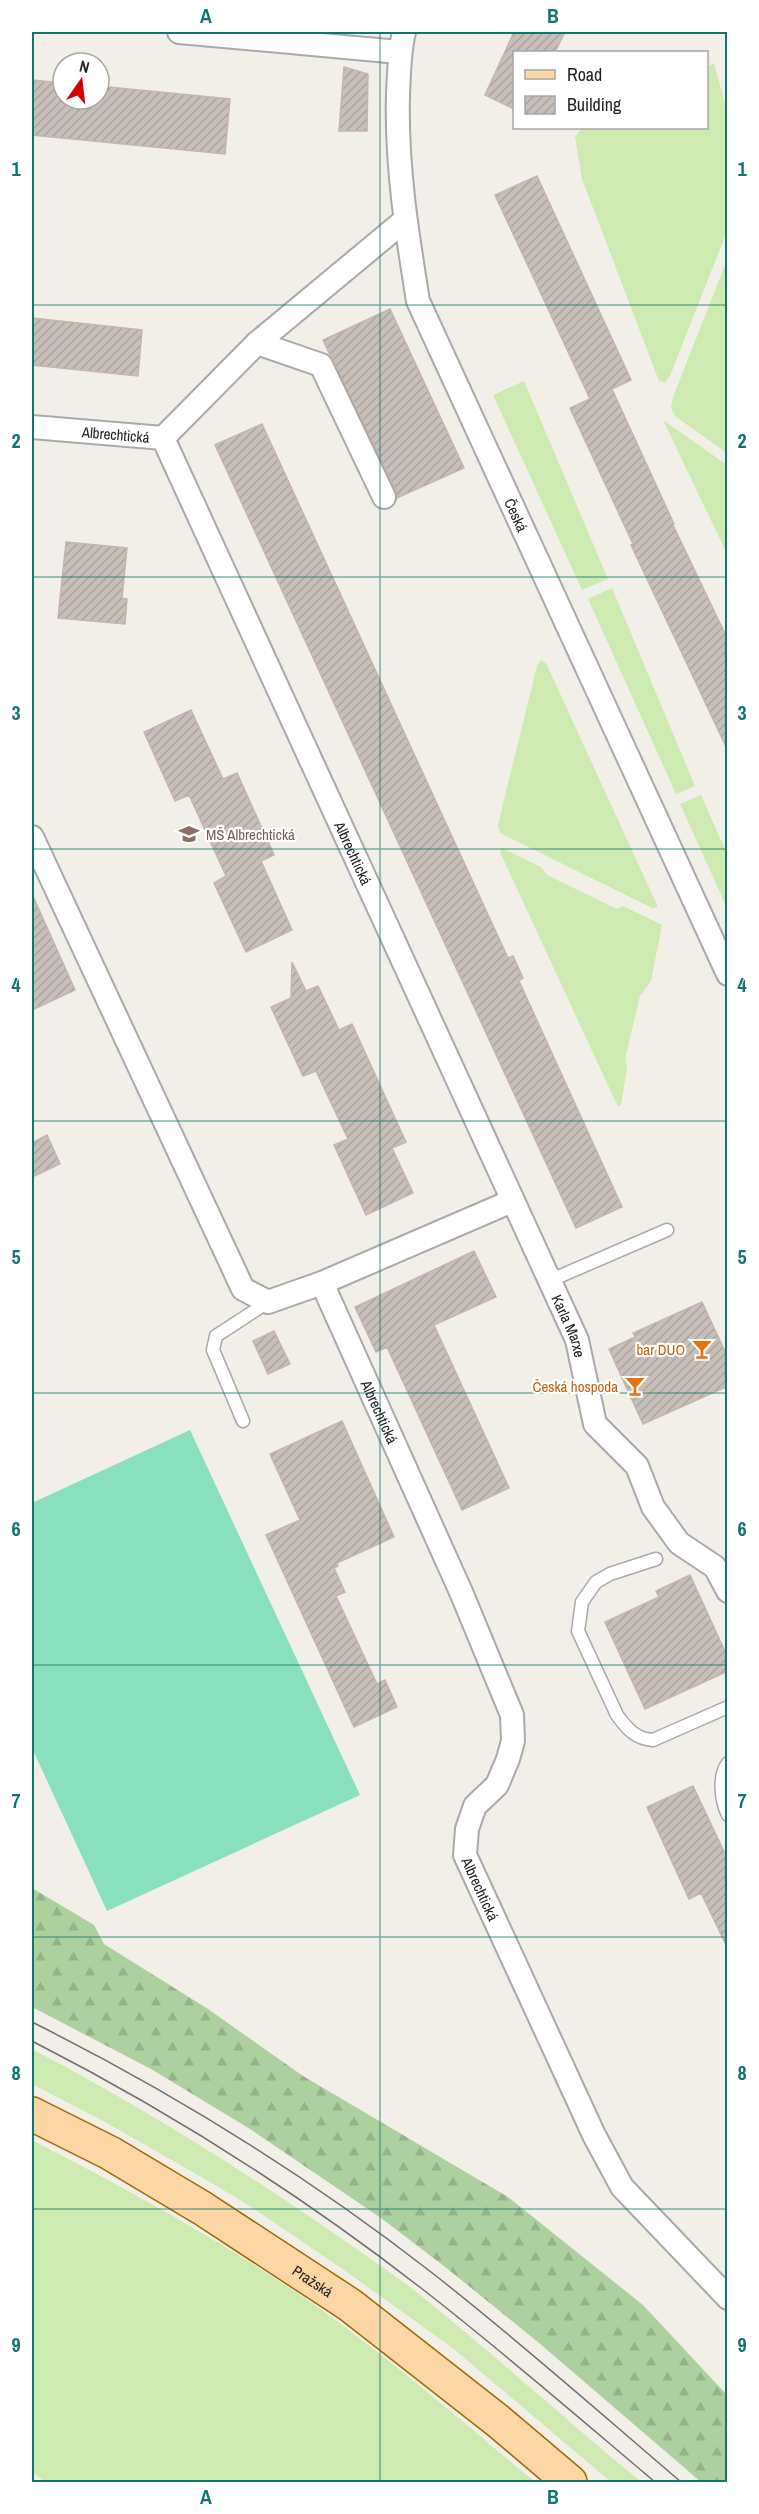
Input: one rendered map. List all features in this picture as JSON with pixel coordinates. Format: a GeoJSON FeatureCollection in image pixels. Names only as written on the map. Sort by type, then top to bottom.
{"type":"FeatureCollection","features":[{"type":"Feature","properties":{"kind":"main road","name":"Pražská"},"geometry":{"type":"LineString","coordinates":[[32,2114],[110,2153],[202,2208],[350,2305],[498,2421],[570,2482]]}},
{"type":"Feature","properties":{"kind":"street"},"geometry":{"type":"LineString","coordinates":[[178,32],[402,42]]}},
{"type":"Feature","properties":{"kind":"street","name":"Česká"},"geometry":{"type":"LineString","coordinates":[[402,42],[397,137],[405,220],[418,301],[728,974]]}},
{"type":"Feature","properties":{"kind":"street"},"geometry":{"type":"LineString","coordinates":[[163,438],[257,343],[405,220]]}},
{"type":"Feature","properties":{"kind":"street"},"geometry":{"type":"LineString","coordinates":[[257,343],[321,365],[384,497]]}},
{"type":"Feature","properties":{"kind":"street","name":"Albrechtická"},"geometry":{"type":"LineString","coordinates":[[32,427],[163,438],[512,1201]]}},
{"type":"Feature","properties":{"kind":"street"},"geometry":{"type":"LineString","coordinates":[[32,837],[243,1289],[268,1302],[321,1283],[512,1201]]}},
{"type":"Feature","properties":{"kind":"street","name":"Karla Marxe"},"geometry":{"type":"LineString","coordinates":[[512,1201],[551,1280],[577,1340],[595,1424],[637,1466],[653,1507],[679,1543],[715,1568],[728,1591]]}},
{"type":"Feature","properties":{"kind":"street","name":"Albrechtická"},"geometry":{"type":"LineString","coordinates":[[321,1283],[461,1592],[512,1715],[513,1741],[508,1759],[496,1785],[475,1806],[467,1828],[465,1855],[594,2135],[622,2187],[728,2298]]}},
{"type":"Feature","properties":{"kind":"lane"},"geometry":{"type":"LineString","coordinates":[[551,1280],[667,1230]]}},
{"type":"Feature","properties":{"kind":"lane"},"geometry":{"type":"LineString","coordinates":[[243,1421],[213,1350],[216,1336],[268,1302]]}},
{"type":"Feature","properties":{"kind":"lane"},"geometry":{"type":"LineString","coordinates":[[656,1559],[610,1574],[596,1582],[582,1602],[578,1630],[617,1715],[626,1727],[641,1739],[653,1740],[728,1707]]}},
{"type":"Feature","properties":{"kind":"lane"},"geometry":{"type":"LineString","coordinates":[[728,1763],[722,1779],[722,1804],[728,1815]]}},
{"type":"Feature","properties":{"kind":"green space"},"geometry":{"type":"Polygon","coordinates":[[[714,63],[727,111],[727,231],[670,376],[665,383],[659,381],[582,179],[575,137],[581,129],[708,129],[708,66],[714,63]]]}},
{"type":"Feature","properties":{"kind":"green space"},"geometry":{"type":"Polygon","coordinates":[[[727,260],[727,453],[676,417],[671,408],[673,397],[727,260]]]}},
{"type":"Feature","properties":{"kind":"green space"},"geometry":{"type":"Polygon","coordinates":[[[524,381],[608,579],[582,590],[493,395],[524,381]]]}},
{"type":"Feature","properties":{"kind":"green space"},"geometry":{"type":"Polygon","coordinates":[[[663,420],[727,465],[727,554],[663,420]]]}},
{"type":"Feature","properties":{"kind":"green space"},"geometry":{"type":"Polygon","coordinates":[[[612,588],[695,786],[676,794],[588,599],[612,588]]]}},
{"type":"Feature","properties":{"kind":"green space"},"geometry":{"type":"Polygon","coordinates":[[[541,660],[546,663],[658,907],[652,908],[500,833],[498,825],[502,808],[537,666],[541,660]]]}},
{"type":"Feature","properties":{"kind":"green space"},"geometry":{"type":"Polygon","coordinates":[[[701,795],[727,854],[727,908],[680,804],[701,795]]]}},
{"type":"Feature","properties":{"kind":"green space"},"geometry":{"type":"Polygon","coordinates":[[[502,848],[541,867],[547,875],[617,909],[623,906],[662,925],[651,981],[640,996],[625,1059],[627,1068],[621,1105],[618,1107],[500,852],[502,848]]]}},
{"type":"Feature","properties":{"kind":"green space"},"geometry":{"type":"Polygon","coordinates":[[[190,1430],[360,1795],[107,1911],[32,1748],[32,1503],[190,1430]]]}},
{"type":"Feature","properties":{"kind":"green space"},"geometry":{"type":"Polygon","coordinates":[[[32,1888],[94,1925],[104,1944],[208,2009],[303,2076],[508,2197],[643,2305],[727,2395],[727,2482],[701,2482],[539,2343],[381,2218],[250,2129],[151,2069],[32,2007],[32,1888]]]}},
{"type":"Feature","properties":{"kind":"green space"},"geometry":{"type":"Polygon","coordinates":[[[32,2049],[106,2089],[214,2154],[389,2272],[457,2325],[641,2482],[611,2482],[454,2349],[250,2206],[107,2123],[32,2084],[32,2049]]]}},
{"type":"Feature","properties":{"kind":"green space"},"geometry":{"type":"Polygon","coordinates":[[[32,2140],[178,2219],[285,2284],[374,2350],[535,2482],[46,2482],[32,2472],[32,2140]]]}},
{"type":"Feature","properties":{"kind":"building"},"geometry":{"type":"Polygon","coordinates":[[[514,32],[565,32],[556,51],[513,51],[513,109],[485,95],[514,32]]]}},
{"type":"Feature","properties":{"kind":"building"},"geometry":{"type":"Polygon","coordinates":[[[344,67],[368,74],[367,131],[339,131],[344,67]]]}},
{"type":"Feature","properties":{"kind":"building"},"geometry":{"type":"Polygon","coordinates":[[[32,80],[51,82],[51,111],[111,111],[111,87],[230,99],[225,154],[32,135],[32,80]]]}},
{"type":"Feature","properties":{"kind":"building"},"geometry":{"type":"Polygon","coordinates":[[[537,176],[631,380],[612,389],[728,640],[728,751],[631,545],[633,544],[570,408],[590,399],[495,195],[537,176]]]}},
{"type":"Feature","properties":{"kind":"building"},"geometry":{"type":"Polygon","coordinates":[[[390,309],[464,468],[397,498],[396,491],[323,340],[390,309]]]}},
{"type":"Feature","properties":{"kind":"building"},"geometry":{"type":"Polygon","coordinates":[[[32,318],[142,330],[138,376],[32,365],[32,318]]]}},
{"type":"Feature","properties":{"kind":"building"},"geometry":{"type":"Polygon","coordinates":[[[262,424],[508,958],[513,956],[523,978],[519,981],[622,1207],[576,1228],[215,445],[262,424]]]}},
{"type":"Feature","properties":{"kind":"building"},"geometry":{"type":"Polygon","coordinates":[[[66,542],[127,548],[122,598],[127,599],[125,624],[58,618],[66,542]]]}},
{"type":"Feature","properties":{"kind":"building"},"geometry":{"type":"Polygon","coordinates":[[[191,710],[223,779],[237,773],[274,855],[261,861],[292,930],[246,952],[214,883],[226,876],[189,795],[175,801],[144,732],[191,710]]]}},
{"type":"Feature","properties":{"kind":"building"},"geometry":{"type":"Polygon","coordinates":[[[32,894],[75,990],[32,1010],[32,894]]]}},
{"type":"Feature","properties":{"kind":"building"},"geometry":{"type":"Polygon","coordinates":[[[292,962],[306,991],[318,986],[339,1030],[352,1024],[406,1142],[392,1148],[413,1193],[366,1215],[334,1145],[348,1139],[316,1071],[303,1076],[271,1007],[291,998],[292,962]]]}},
{"type":"Feature","properties":{"kind":"building"},"geometry":{"type":"Polygon","coordinates":[[[47,1135],[60,1164],[32,1177],[32,1143],[47,1135]]]}},
{"type":"Feature","properties":{"kind":"building"},"geometry":{"type":"Polygon","coordinates":[[[474,1251],[496,1297],[434,1325],[509,1488],[462,1510],[387,1347],[376,1352],[355,1307],[474,1251]]]}},
{"type":"Feature","properties":{"kind":"building"},"geometry":{"type":"Polygon","coordinates":[[[702,1302],[728,1358],[728,1386],[643,1424],[609,1349],[635,1337],[633,1333],[702,1302]]]}},
{"type":"Feature","properties":{"kind":"building"},"geometry":{"type":"Polygon","coordinates":[[[274,1331],[290,1364],[268,1374],[253,1341],[274,1331]]]}},
{"type":"Feature","properties":{"kind":"building"},"geometry":{"type":"Polygon","coordinates":[[[342,1421],[394,1537],[337,1563],[338,1566],[334,1568],[345,1592],[336,1596],[377,1684],[385,1680],[397,1707],[354,1727],[266,1535],[300,1520],[270,1454],[342,1421]]]}},
{"type":"Feature","properties":{"kind":"building"},"geometry":{"type":"Polygon","coordinates":[[[690,1575],[728,1658],[728,1671],[645,1709],[605,1622],[659,1597],[656,1591],[690,1575]]]}},
{"type":"Feature","properties":{"kind":"building"},"geometry":{"type":"Polygon","coordinates":[[[693,1786],[728,1860],[728,1949],[701,1893],[689,1899],[647,1807],[693,1786]]]}},
{"type":"Feature","properties":{"kind":"tram line"},"geometry":{"type":"LineString","coordinates":[[32,2022],[187,2106],[288,2169],[337,2203],[463,2297],[681,2482]]}},
{"type":"Feature","properties":{"kind":"tram line"},"geometry":{"type":"LineString","coordinates":[[32,2041],[183,2125],[281,2187],[375,2253],[451,2311],[655,2482]]}},
{"type":"Feature","properties":{"kind":"place","name":"MŠ Albrechtická"},"geometry":{"type":"Point","coordinates":[189,834]}},
{"type":"Feature","properties":{"kind":"place","name":"bar DUO"},"geometry":{"type":"Point","coordinates":[702,1349]}},
{"type":"Feature","properties":{"kind":"place","name":"Česká hospoda"},"geometry":{"type":"Point","coordinates":[635,1386]}}]}
